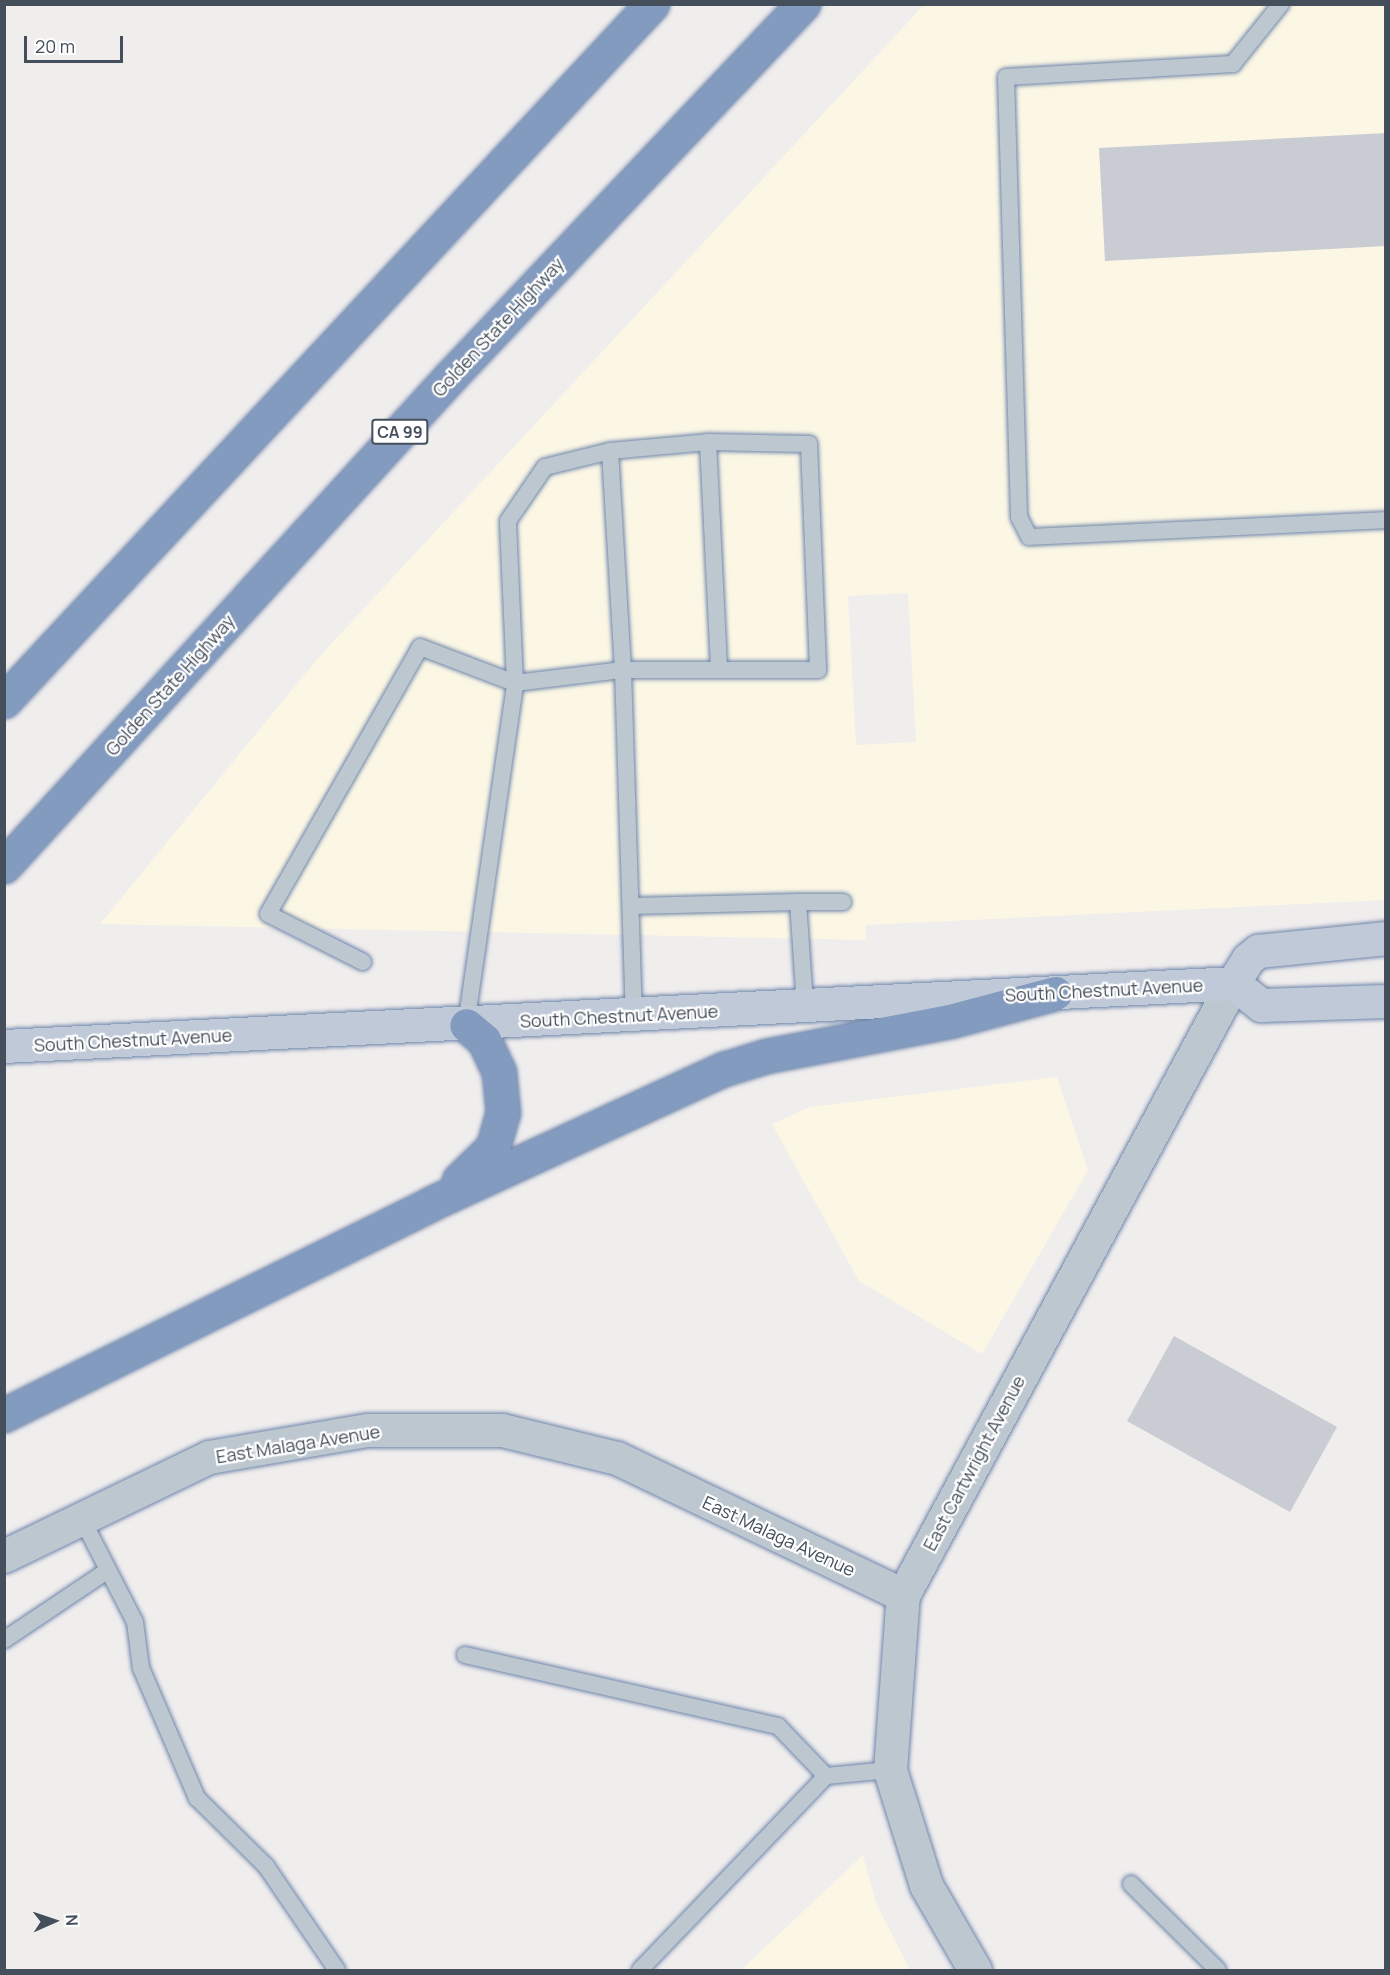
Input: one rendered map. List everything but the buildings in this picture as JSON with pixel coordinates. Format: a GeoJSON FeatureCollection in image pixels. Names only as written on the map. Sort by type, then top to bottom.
{"type":"FeatureCollection","features":[{"type":"Feature","properties":{"kind":"highway"},"geometry":{"type":"LineString","coordinates":[[4,701],[652,4]]}},
{"type":"Feature","properties":{"kind":"highway","name":"Golden State Highway"},"geometry":{"type":"LineString","coordinates":[[4,866],[450,377],[803,4]]}},
{"type":"Feature","properties":{"kind":"highway"},"geometry":{"type":"LineString","coordinates":[[4,1415],[430,1204],[724,1069],[766,1056],[950,1021],[1055,993]]}},
{"type":"Feature","properties":{"kind":"highway"},"geometry":{"type":"LineString","coordinates":[[430,1204],[477,1166],[500,1134],[499,1072],[484,1040],[466,1024]]}},
{"type":"Feature","properties":{"kind":"main road"},"geometry":{"type":"LineString","coordinates":[[1386,938],[1266,949],[1248,959],[1233,983],[1262,1005],[1386,1001]]}},
{"type":"Feature","properties":{"kind":"main road","name":"South Chestnut Avenue"},"geometry":{"type":"LineString","coordinates":[[4,1046],[634,1016],[1233,983]]}},
{"type":"Feature","properties":{"kind":"street","name":"East Cartwright Avenue"},"geometry":{"type":"LineString","coordinates":[[975,1971],[926,1885],[890,1770],[903,1594],[1233,983]]}},
{"type":"Feature","properties":{"kind":"street","name":"East Malaga Avenue"},"geometry":{"type":"LineString","coordinates":[[4,1556],[209,1457],[367,1430],[502,1430],[617,1458],[903,1594]]}},
{"type":"Feature","properties":{"kind":"lane"},"geometry":{"type":"LineString","coordinates":[[1281,4],[1233,64],[1006,77],[1020,517],[1029,537],[1386,520]]}},
{"type":"Feature","properties":{"kind":"lane"},"geometry":{"type":"LineString","coordinates":[[708,442],[719,670]]}},
{"type":"Feature","properties":{"kind":"lane"},"geometry":{"type":"LineString","coordinates":[[363,962],[267,914],[420,647],[515,683],[623,669],[818,670],[809,444],[708,442],[610,451],[545,467],[508,521],[515,683],[466,1024]]}},
{"type":"Feature","properties":{"kind":"lane"},"geometry":{"type":"LineString","coordinates":[[610,451],[623,669],[634,1016]]}},
{"type":"Feature","properties":{"kind":"lane"},"geometry":{"type":"LineString","coordinates":[[798,902],[805,1006]]}},
{"type":"Feature","properties":{"kind":"lane"},"geometry":{"type":"LineString","coordinates":[[632,906],[843,902]]}},
{"type":"Feature","properties":{"kind":"lane"},"geometry":{"type":"LineString","coordinates":[[82,1519],[135,1622],[141,1668],[197,1798],[266,1866],[337,1971]]}},
{"type":"Feature","properties":{"kind":"lane"},"geometry":{"type":"LineString","coordinates":[[4,1640],[108,1570]]}},
{"type":"Feature","properties":{"kind":"lane"},"geometry":{"type":"LineString","coordinates":[[465,1656],[778,1726],[826,1776]]}},
{"type":"Feature","properties":{"kind":"lane"},"geometry":{"type":"LineString","coordinates":[[640,1971],[826,1776],[890,1770]]}},
{"type":"Feature","properties":{"kind":"lane"},"geometry":{"type":"LineString","coordinates":[[1131,1884],[1218,1971]]}},
{"type":"Feature","properties":{"kind":"shaded area"},"geometry":{"type":"Polygon","coordinates":[[[924,5],[1385,5],[1385,900],[866,925],[866,940],[100,924],[319,657],[924,5]],[[908,593],[848,596],[856,745],[916,742],[908,593]]]}},
{"type":"Feature","properties":{"kind":"shaded area"},"geometry":{"type":"Polygon","coordinates":[[[1057,1077],[1088,1170],[982,1354],[859,1281],[772,1124],[810,1107],[1057,1077]]]}},
{"type":"Feature","properties":{"kind":"shaded area"},"geometry":{"type":"Polygon","coordinates":[[[863,1855],[876,1903],[910,1970],[741,1970],[863,1855]]]}}]}
